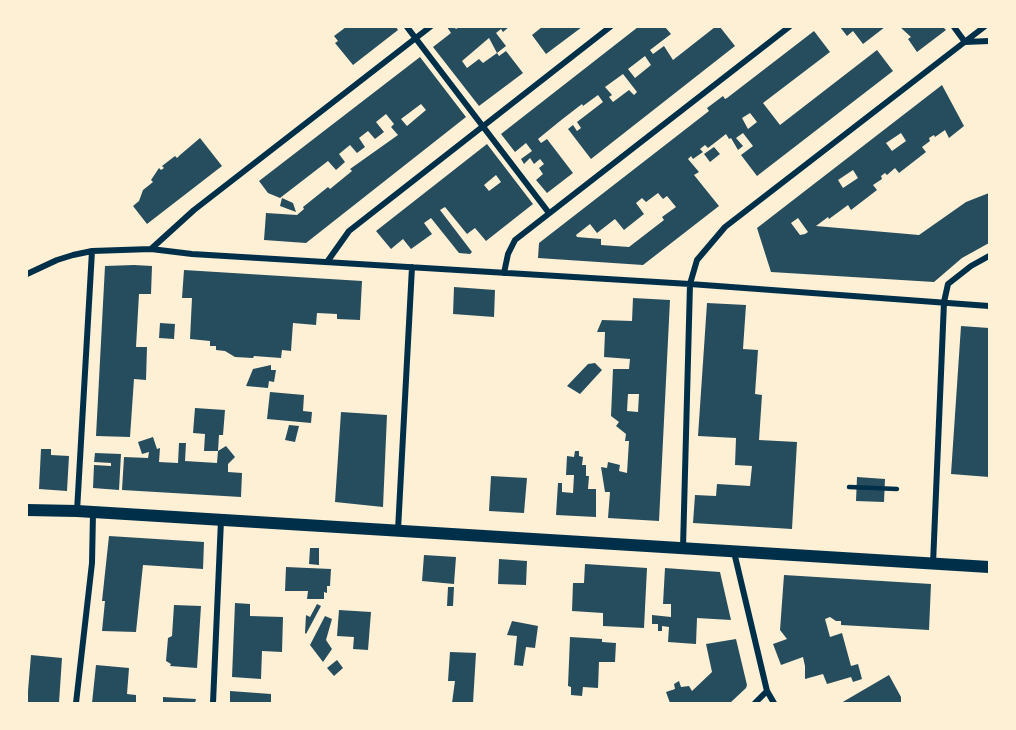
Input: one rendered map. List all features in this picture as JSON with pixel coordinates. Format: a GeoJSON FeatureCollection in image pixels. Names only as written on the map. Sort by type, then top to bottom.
{"type":"FeatureCollection","features":[{"type":"Feature","properties":{"kind":"main road"},"geometry":{"type":"LineString","coordinates":[[27,510],[77,511],[989,567]]}},
{"type":"Feature","properties":{"kind":"street"},"geometry":{"type":"LineString","coordinates":[[407,27],[549,213]]}},
{"type":"Feature","properties":{"kind":"street"},"geometry":{"type":"LineString","coordinates":[[151,249],[194,210],[430,27]]}},
{"type":"Feature","properties":{"kind":"street"},"geometry":{"type":"LineString","coordinates":[[327,262],[350,231],[482,125],[610,27]]}},
{"type":"Feature","properties":{"kind":"street"},"geometry":{"type":"LineString","coordinates":[[504,273],[508,254],[515,240],[789,27]]}},
{"type":"Feature","properties":{"kind":"street"},"geometry":{"type":"LineString","coordinates":[[954,27],[965,42]]}},
{"type":"Feature","properties":{"kind":"street"},"geometry":{"type":"LineString","coordinates":[[683,549],[690,284],[697,260],[725,227],[984,27]]}},
{"type":"Feature","properties":{"kind":"street"},"geometry":{"type":"LineString","coordinates":[[965,42],[989,40]]}},
{"type":"Feature","properties":{"kind":"street"},"geometry":{"type":"LineString","coordinates":[[27,274],[57,260],[92,251],[151,249],[989,306]]}},
{"type":"Feature","properties":{"kind":"street"},"geometry":{"type":"LineString","coordinates":[[77,511],[92,251]]}},
{"type":"Feature","properties":{"kind":"street"},"geometry":{"type":"LineString","coordinates":[[933,564],[944,302],[948,284],[971,266],[989,256]]}},
{"type":"Feature","properties":{"kind":"street"},"geometry":{"type":"LineString","coordinates":[[398,531],[412,267]]}},
{"type":"Feature","properties":{"kind":"street"},"geometry":{"type":"LineString","coordinates":[[76,703],[92,563],[93,512]]}},
{"type":"Feature","properties":{"kind":"street"},"geometry":{"type":"LineString","coordinates":[[213,703],[222,520]]}},
{"type":"Feature","properties":{"kind":"street"},"geometry":{"type":"LineString","coordinates":[[734,552],[767,691],[774,703]]}},
{"type":"Feature","properties":{"kind":"street"},"geometry":{"type":"LineString","coordinates":[[755,703],[767,691]]}},
{"type":"Feature","properties":{"kind":"lane"},"geometry":{"type":"LineString","coordinates":[[849,487],[897,489]]}},
{"type":"Feature","properties":{"kind":"building"},"geometry":{"type":"Polygon","coordinates":[[[346,27],[396,27],[398,30],[353,65],[335,43],[338,41],[334,36],[346,27]]]}},
{"type":"Feature","properties":{"kind":"building"},"geometry":{"type":"Polygon","coordinates":[[[447,27],[456,29],[459,27],[509,27],[503,32],[501,29],[496,33],[506,46],[497,53],[499,56],[506,51],[523,73],[479,106],[433,47],[451,33],[447,27]],[[489,38],[462,61],[467,68],[479,59],[483,63],[497,53],[489,38]]]}},
{"type":"Feature","properties":{"kind":"building"},"geometry":{"type":"Polygon","coordinates":[[[542,27],[582,27],[546,54],[532,35],[542,27]]]}},
{"type":"Feature","properties":{"kind":"building"},"geometry":{"type":"Polygon","coordinates":[[[638,27],[665,27],[671,34],[650,50],[653,54],[664,46],[673,60],[715,27],[720,27],[735,46],[591,159],[568,129],[573,125],[577,131],[581,128],[577,122],[603,102],[598,95],[560,121],[538,139],[541,143],[547,139],[573,173],[547,193],[536,180],[543,174],[539,168],[544,164],[540,159],[534,164],[530,158],[524,164],[521,159],[532,151],[526,143],[515,152],[501,134],[638,27]],[[645,56],[628,69],[635,78],[651,65],[645,56]],[[623,74],[605,87],[612,95],[609,97],[613,102],[629,90],[634,95],[637,92],[623,74]]]}},
{"type":"Feature","properties":{"kind":"building"},"geometry":{"type":"Polygon","coordinates":[[[840,27],[885,27],[863,44],[853,31],[847,36],[840,27]]]}},
{"type":"Feature","properties":{"kind":"building"},"geometry":{"type":"Polygon","coordinates":[[[900,27],[943,27],[946,30],[917,52],[908,39],[911,37],[900,27]]]}},
{"type":"Feature","properties":{"kind":"building"},"geometry":{"type":"Polygon","coordinates":[[[814,31],[830,52],[763,103],[780,125],[877,50],[893,71],[757,176],[741,155],[753,146],[743,133],[736,138],[743,146],[738,150],[726,134],[708,148],[705,145],[700,149],[703,152],[693,159],[691,156],[688,159],[699,172],[694,175],[719,206],[643,265],[538,258],[539,243],[709,111],[707,108],[723,96],[725,99],[814,31]],[[750,113],[742,118],[748,129],[757,122],[750,113]],[[658,193],[646,202],[642,198],[636,203],[644,214],[624,230],[615,219],[597,233],[590,224],[576,235],[577,237],[601,239],[601,245],[629,247],[664,220],[662,217],[676,207],[667,196],[663,199],[658,193]]]}},
{"type":"Feature","properties":{"kind":"building"},"geometry":{"type":"Polygon","coordinates":[[[420,57],[466,117],[306,243],[264,240],[266,213],[297,215],[304,209],[303,207],[328,187],[330,189],[352,171],[350,169],[398,135],[391,127],[394,124],[386,114],[376,122],[384,132],[375,139],[368,131],[359,138],[365,147],[357,153],[350,145],[339,154],[345,162],[336,170],[328,161],[280,198],[268,193],[259,181],[420,57]],[[421,104],[401,119],[407,126],[426,110],[421,104]]]}},
{"type":"Feature","properties":{"kind":"building"},"geometry":{"type":"Polygon","coordinates":[[[942,85],[964,126],[949,138],[945,130],[929,138],[930,141],[922,147],[926,152],[899,173],[895,168],[887,175],[885,173],[881,176],[882,179],[873,185],[877,190],[851,210],[848,205],[816,226],[919,235],[966,202],[989,193],[989,243],[962,258],[934,282],[771,272],[757,228],[942,85]],[[901,133],[886,143],[892,151],[906,141],[901,133]],[[853,170],[838,180],[843,188],[858,178],[853,170]],[[798,218],[791,223],[800,235],[808,232],[798,218]]]}},
{"type":"Feature","properties":{"kind":"building"},"geometry":{"type":"Polygon","coordinates":[[[200,138],[222,166],[147,224],[133,206],[139,201],[143,190],[153,182],[151,180],[159,168],[161,170],[164,168],[162,166],[175,156],[177,158],[200,138]]]}},
{"type":"Feature","properties":{"kind":"building"},"geometry":{"type":"Polygon","coordinates":[[[487,144],[533,204],[486,241],[475,228],[467,234],[445,207],[440,210],[472,252],[470,254],[459,253],[431,218],[424,223],[432,234],[411,249],[403,239],[391,249],[376,231],[487,144]],[[496,175],[484,185],[489,191],[501,182],[496,175]]]}},
{"type":"Feature","properties":{"kind":"building"},"geometry":{"type":"Polygon","coordinates":[[[714,147],[720,154],[710,162],[704,154],[714,147]]]}},
{"type":"Feature","properties":{"kind":"building"},"geometry":{"type":"Polygon","coordinates":[[[282,198],[293,203],[296,212],[280,206],[282,198]]]}},
{"type":"Feature","properties":{"kind":"building"},"geometry":{"type":"Polygon","coordinates":[[[105,266],[152,266],[151,294],[139,294],[136,347],[147,347],[146,380],[134,379],[130,437],[96,436],[105,266]]]}},
{"type":"Feature","properties":{"kind":"building"},"geometry":{"type":"Polygon","coordinates":[[[184,270],[362,281],[360,320],[337,319],[337,314],[317,313],[316,325],[293,323],[291,351],[282,350],[281,358],[235,357],[225,351],[216,350],[216,346],[210,346],[210,341],[190,339],[192,298],[182,298],[184,270]]]}},
{"type":"Feature","properties":{"kind":"building"},"geometry":{"type":"Polygon","coordinates":[[[454,287],[495,290],[494,317],[453,314],[454,287]]]}},
{"type":"Feature","properties":{"kind":"building"},"geometry":{"type":"Polygon","coordinates":[[[633,298],[670,300],[659,521],[608,518],[610,492],[605,492],[601,467],[607,468],[608,462],[620,465],[619,471],[627,473],[629,441],[625,441],[626,434],[616,426],[619,422],[611,416],[613,369],[629,369],[630,359],[604,357],[605,332],[597,332],[602,320],[632,321],[633,298]],[[628,394],[627,411],[638,412],[639,394],[628,394]]]}},
{"type":"Feature","properties":{"kind":"building"},"geometry":{"type":"Polygon","coordinates":[[[707,303],[746,305],[743,349],[758,350],[755,394],[762,395],[759,440],[797,442],[792,529],[693,523],[695,495],[716,496],[717,484],[750,486],[752,466],[735,465],[736,438],[698,436],[707,303]]]}},
{"type":"Feature","properties":{"kind":"building"},"geometry":{"type":"Polygon","coordinates":[[[160,323],[175,324],[174,339],[159,338],[160,323]]]}},
{"type":"Feature","properties":{"kind":"building"},"geometry":{"type":"Polygon","coordinates":[[[961,326],[989,328],[989,477],[951,474],[961,326]]]}},
{"type":"Feature","properties":{"kind":"building"},"geometry":{"type":"Polygon","coordinates":[[[595,363],[602,370],[580,394],[567,386],[588,364],[595,363]]]}},
{"type":"Feature","properties":{"kind":"building"},"geometry":{"type":"Polygon","coordinates":[[[271,365],[271,370],[276,370],[274,382],[269,381],[268,388],[246,386],[253,369],[271,365]]]}},
{"type":"Feature","properties":{"kind":"building"},"geometry":{"type":"Polygon","coordinates":[[[270,392],[304,395],[303,411],[312,412],[311,423],[267,419],[270,392]]]}},
{"type":"Feature","properties":{"kind":"building"},"geometry":{"type":"Polygon","coordinates":[[[195,408],[225,410],[223,435],[219,435],[218,451],[204,451],[205,434],[193,433],[195,408]]]}},
{"type":"Feature","properties":{"kind":"building"},"geometry":{"type":"Polygon","coordinates":[[[341,412],[387,415],[383,507],[335,502],[341,412]]]}},
{"type":"Feature","properties":{"kind":"building"},"geometry":{"type":"Polygon","coordinates":[[[289,425],[299,426],[295,442],[285,440],[289,425]]]}},
{"type":"Feature","properties":{"kind":"building"},"geometry":{"type":"Polygon","coordinates":[[[153,437],[157,449],[160,448],[159,462],[178,463],[179,443],[186,443],[185,461],[217,463],[218,451],[226,446],[235,457],[228,464],[228,472],[242,473],[241,497],[122,490],[124,457],[148,458],[149,452],[142,454],[138,442],[153,437]]]}},
{"type":"Feature","properties":{"kind":"building"},"geometry":{"type":"Polygon","coordinates":[[[41,449],[51,449],[51,455],[69,456],[67,491],[39,489],[41,449]]]}},
{"type":"Feature","properties":{"kind":"building"},"geometry":{"type":"Polygon","coordinates":[[[575,451],[579,451],[579,456],[583,457],[582,465],[586,465],[586,476],[589,476],[588,489],[596,489],[596,517],[556,515],[558,483],[562,483],[562,492],[573,493],[574,475],[566,475],[567,456],[574,457],[575,451]]]}},
{"type":"Feature","properties":{"kind":"building"},"geometry":{"type":"Polygon","coordinates":[[[95,453],[121,454],[119,490],[93,488],[94,465],[111,466],[111,463],[94,462],[95,453]]]}},
{"type":"Feature","properties":{"kind":"building"},"geometry":{"type":"Polygon","coordinates":[[[491,476],[527,478],[524,513],[489,511],[491,476]]]}},
{"type":"Feature","properties":{"kind":"building"},"geometry":{"type":"Polygon","coordinates":[[[857,477],[885,479],[884,502],[856,501],[857,477]]]}},
{"type":"Feature","properties":{"kind":"building"},"geometry":{"type":"Polygon","coordinates":[[[109,536],[204,542],[203,569],[143,565],[136,632],[102,631],[105,601],[102,601],[109,536]]]}},
{"type":"Feature","properties":{"kind":"building"},"geometry":{"type":"Polygon","coordinates":[[[310,548],[319,548],[319,565],[309,564],[310,548]]]}},
{"type":"Feature","properties":{"kind":"building"},"geometry":{"type":"Polygon","coordinates":[[[424,555],[456,557],[454,584],[422,581],[424,555]]]}},
{"type":"Feature","properties":{"kind":"building"},"geometry":{"type":"Polygon","coordinates":[[[499,559],[527,561],[526,585],[498,584],[499,559]]]}},
{"type":"Feature","properties":{"kind":"building"},"geometry":{"type":"Polygon","coordinates":[[[585,564],[647,568],[644,628],[603,626],[603,613],[572,611],[573,583],[584,583],[585,564]]]}},
{"type":"Feature","properties":{"kind":"building"},"geometry":{"type":"Polygon","coordinates":[[[286,567],[331,569],[330,586],[327,586],[327,593],[324,592],[324,599],[307,599],[308,591],[285,591],[286,567]]]}},
{"type":"Feature","properties":{"kind":"building"},"geometry":{"type":"Polygon","coordinates":[[[665,568],[720,572],[731,620],[697,618],[696,644],[668,642],[669,627],[662,626],[662,631],[658,631],[658,624],[652,624],[652,615],[671,617],[671,604],[663,604],[665,568]]]}},
{"type":"Feature","properties":{"kind":"building"},"geometry":{"type":"Polygon","coordinates":[[[784,575],[931,584],[929,630],[841,625],[841,621],[830,617],[825,619],[830,637],[842,633],[851,666],[858,664],[862,679],[853,682],[851,677],[827,684],[823,674],[805,679],[803,657],[781,665],[773,644],[787,639],[780,630],[784,575]]]}},
{"type":"Feature","properties":{"kind":"building"},"geometry":{"type":"Polygon","coordinates":[[[448,587],[454,587],[453,606],[447,606],[448,587]]]}},
{"type":"Feature","properties":{"kind":"building"},"geometry":{"type":"Polygon","coordinates":[[[235,603],[250,604],[250,616],[283,617],[282,652],[262,651],[261,679],[232,677],[235,603]]]}},
{"type":"Feature","properties":{"kind":"building"},"geometry":{"type":"Polygon","coordinates":[[[317,604],[321,606],[306,634],[306,615],[310,617],[317,604]]]}},
{"type":"Feature","properties":{"kind":"building"},"geometry":{"type":"Polygon","coordinates":[[[174,605],[201,606],[197,668],[170,666],[171,664],[166,661],[168,638],[172,636],[174,605]]]}},
{"type":"Feature","properties":{"kind":"building"},"geometry":{"type":"Polygon","coordinates":[[[339,610],[371,612],[368,650],[353,649],[354,637],[337,636],[339,610]]]}},
{"type":"Feature","properties":{"kind":"building"},"geometry":{"type":"Polygon","coordinates":[[[325,616],[332,619],[326,640],[332,649],[323,662],[310,645],[325,616]]]}},
{"type":"Feature","properties":{"kind":"building"},"geometry":{"type":"Polygon","coordinates":[[[512,621],[538,626],[535,648],[526,647],[523,666],[514,665],[517,636],[507,635],[512,621]]]}},
{"type":"Feature","properties":{"kind":"building"},"geometry":{"type":"Polygon","coordinates":[[[570,637],[602,639],[602,642],[616,643],[615,662],[599,662],[598,688],[583,687],[582,696],[571,695],[571,687],[568,686],[570,637]]]}},
{"type":"Feature","properties":{"kind":"building"},"geometry":{"type":"Polygon","coordinates":[[[736,639],[746,688],[730,703],[670,703],[666,692],[675,689],[674,684],[679,681],[681,687],[689,686],[692,691],[712,672],[706,644],[736,639]]]}},
{"type":"Feature","properties":{"kind":"building"},"geometry":{"type":"Polygon","coordinates":[[[450,652],[476,653],[473,703],[452,703],[455,681],[448,681],[450,652]]]}},
{"type":"Feature","properties":{"kind":"building"},"geometry":{"type":"Polygon","coordinates":[[[31,655],[62,658],[59,703],[27,703],[31,655]]]}},
{"type":"Feature","properties":{"kind":"building"},"geometry":{"type":"Polygon","coordinates":[[[337,660],[343,668],[334,676],[327,668],[337,660]]]}},
{"type":"Feature","properties":{"kind":"building"},"geometry":{"type":"Polygon","coordinates":[[[96,665],[129,668],[127,694],[136,695],[136,703],[92,703],[96,665]]]}},
{"type":"Feature","properties":{"kind":"building"},"geometry":{"type":"Polygon","coordinates":[[[889,675],[901,697],[901,703],[841,703],[889,675]]]}},
{"type":"Feature","properties":{"kind":"building"},"geometry":{"type":"Polygon","coordinates":[[[230,691],[271,694],[271,703],[230,703],[230,691]]]}},
{"type":"Feature","properties":{"kind":"building"},"geometry":{"type":"Polygon","coordinates":[[[163,697],[196,699],[195,703],[163,703],[163,697]]]}}]}
